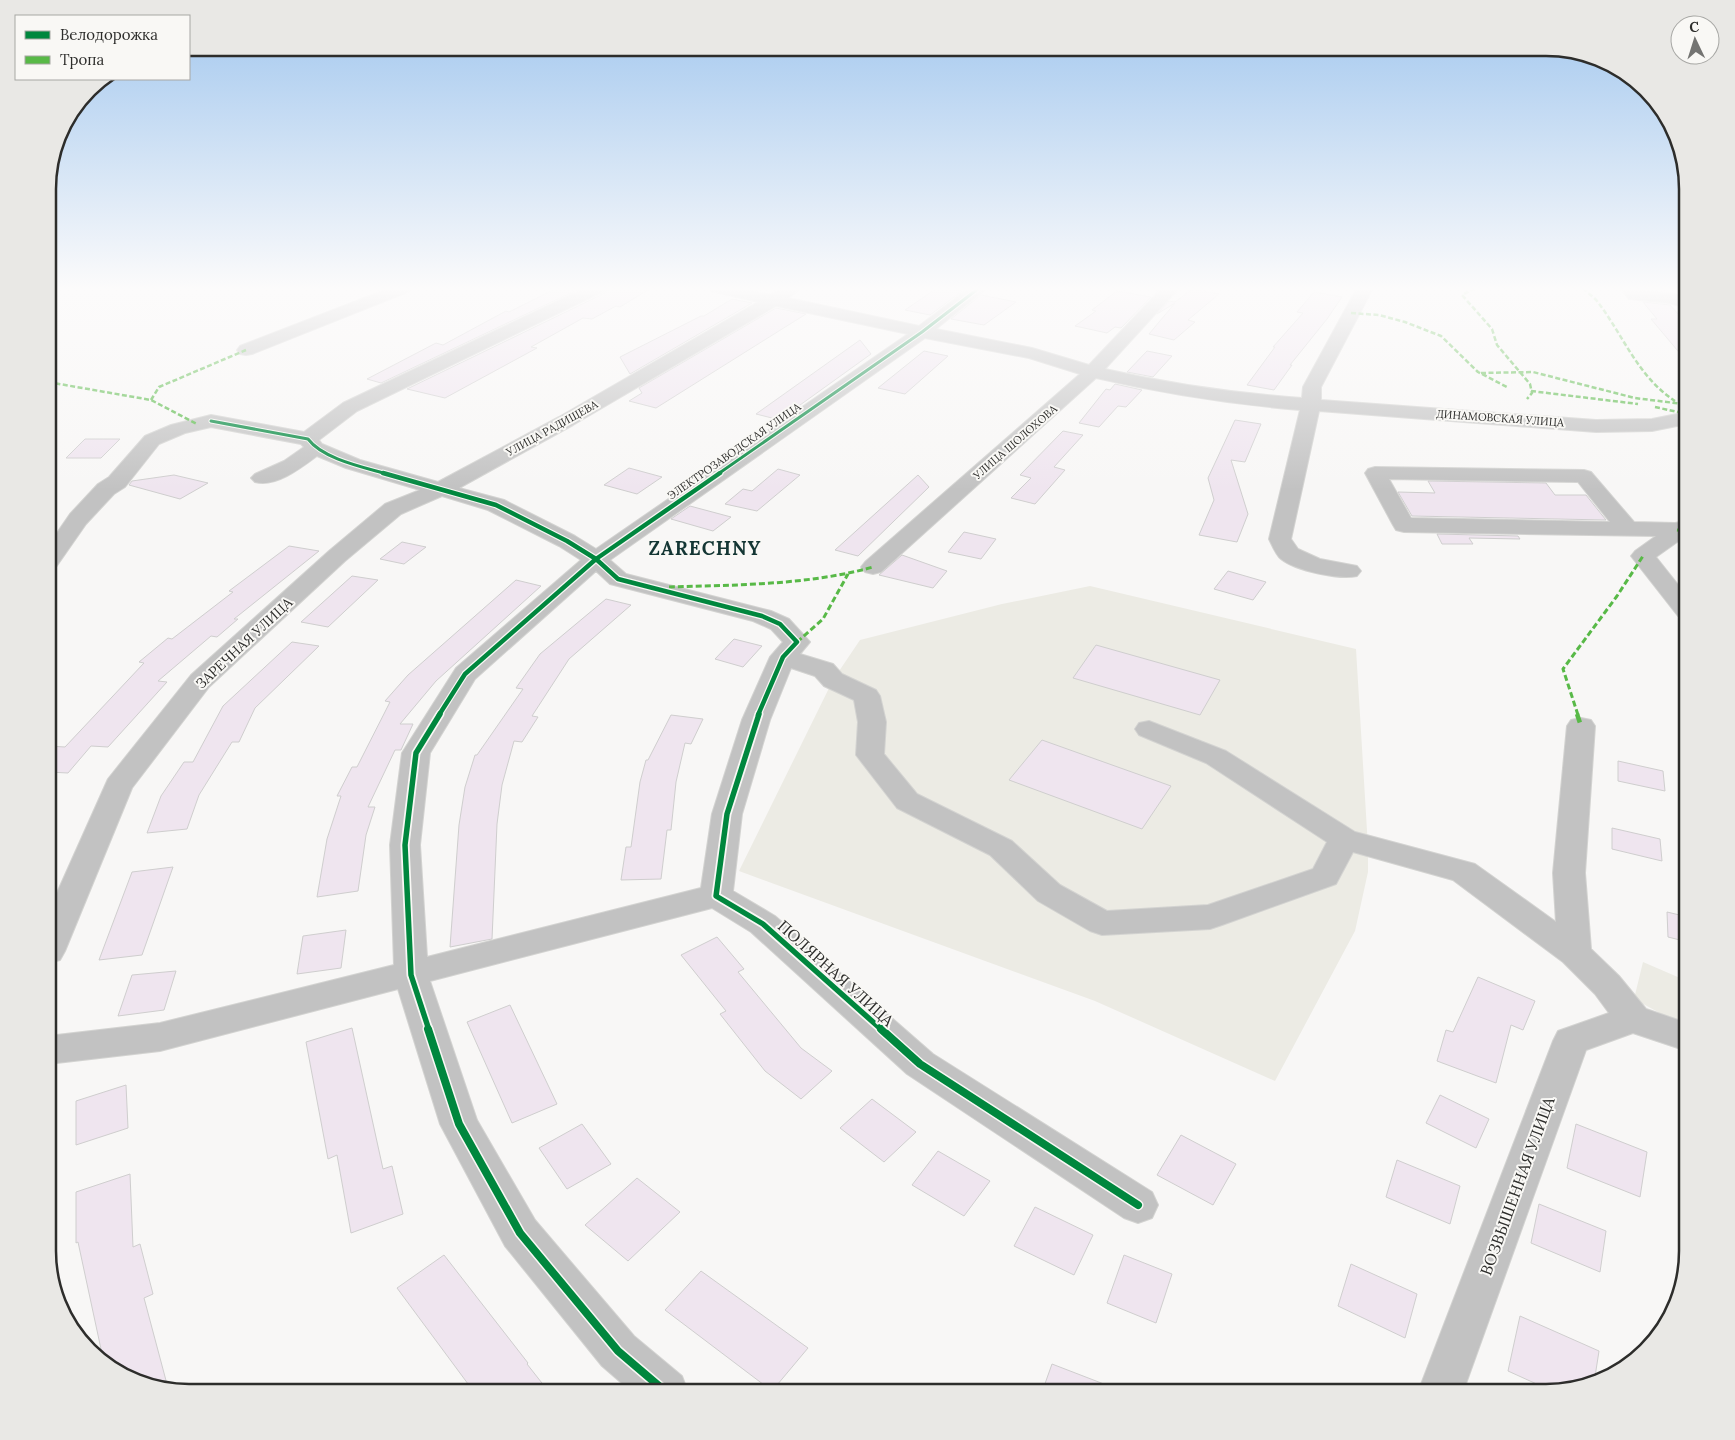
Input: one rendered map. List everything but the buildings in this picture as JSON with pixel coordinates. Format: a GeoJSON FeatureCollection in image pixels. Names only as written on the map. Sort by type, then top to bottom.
{"type":"FeatureCollection","features":[{"type":"Feature","properties":{"kind":"street"},"geometry":{"type":"LineString","coordinates":[[262,478],[291,465],[350,407],[458,355]]}},
{"type":"Feature","properties":{"kind":"street","name":"УЛИЦА РАДИЩЕВА"},"geometry":{"type":"LineString","coordinates":[[439,490],[566,421],[677,355]]}},
{"type":"Feature","properties":{"kind":"street","name":"ЭЛЕКТРОЗАВОДСКАЯ УЛИЦА"},"geometry":{"type":"LineString","coordinates":[[657,1384],[618,1351],[520,1233],[458,1124],[411,975],[404,845],[416,753],[465,674],[596,559],[889,355]]}},
{"type":"Feature","properties":{"kind":"street","name":"ДИНАМОВСКАЯ УЛИЦА"},"geometry":{"type":"LineString","coordinates":[[1039,355],[1093,372],[1163,388],[1247,400],[1596,426],[1652,425],[1679,413]]}},
{"type":"Feature","properties":{"kind":"street","name":"УЛИЦА ШОЛОХОВА"},"geometry":{"type":"LineString","coordinates":[[872,567],[1093,372],[1109,355]]}},
{"type":"Feature","properties":{"kind":"street"},"geometry":{"type":"LineString","coordinates":[[1329,355],[1312,387],[1311,404],[1280,539],[1289,554],[1314,565],[1349,571]]}},
{"type":"Feature","properties":{"kind":"street"},"geometry":{"type":"LineString","coordinates":[[57,549],[78,519],[106,489],[117,482],[152,440],[178,429],[211,421],[312,444],[353,464],[496,506],[567,541],[596,559],[618,579],[762,616],[780,624],[790,650],[824,670],[833,680],[867,696],[872,722],[870,755],[907,801],[1001,848],[1049,893],[1102,923],[1210,917],[1325,876],[1344,839]]}},
{"type":"Feature","properties":{"kind":"street"},"geometry":{"type":"LineString","coordinates":[[1627,528],[1584,476],[1375,473],[1404,525],[1627,528],[1679,528]]}},
{"type":"Feature","properties":{"kind":"street","name":"ЗАРЕЧНАЯ УЛИЦА"},"geometry":{"type":"LineString","coordinates":[[57,929],[118,786],[200,681],[328,554],[393,509],[439,490]]}},
{"type":"Feature","properties":{"kind":"street"},"geometry":{"type":"LineString","coordinates":[[1679,530],[1643,556],[1679,600]]}},
{"type":"Feature","properties":{"kind":"street"},"geometry":{"type":"LineString","coordinates":[[57,1049],[160,1037],[411,975],[716,896],[727,814],[756,720],[790,650]]}},
{"type":"Feature","properties":{"kind":"street"},"geometry":{"type":"LineString","coordinates":[[1575,952],[1569,873],[1581,726]]}},
{"type":"Feature","properties":{"kind":"street"},"geometry":{"type":"LineString","coordinates":[[1149,728],[1216,757],[1344,839],[1464,872],[1575,952],[1607,985],[1633,1019],[1679,1034]]}},
{"type":"Feature","properties":{"kind":"street","name":"ПОЛЯРНАЯ УЛИЦА"},"geometry":{"type":"LineString","coordinates":[[716,896],[763,924],[920,1064],[1138,1204]]}},
{"type":"Feature","properties":{"kind":"street","name":"ВОЗВЫШЕННАЯ УЛИЦА"},"geometry":{"type":"LineString","coordinates":[[1444,1384],[1571,1041],[1633,1019]]}},
{"type":"Feature","properties":{"kind":"shaded area"},"geometry":{"type":"Polygon","coordinates":[[[1090,586],[1356,649],[1368,872],[1355,931],[1275,1081],[1095,1001],[739,871],[833,680],[860,640],[1002,604],[1090,586]]]}},
{"type":"Feature","properties":{"kind":"shaded area"},"geometry":{"type":"Polygon","coordinates":[[[1643,962],[1679,978],[1679,1021],[1669,1018],[1634,999],[1643,962]]]}},
{"type":"Feature","properties":{"kind":"marked path"},"geometry":{"type":"LineString","coordinates":[[151,400],[159,387],[234,355]]}},
{"type":"Feature","properties":{"kind":"marked path"},"geometry":{"type":"LineString","coordinates":[[1461,355],[1478,372],[1507,387]]}},
{"type":"Feature","properties":{"kind":"marked path"},"geometry":{"type":"LineString","coordinates":[[1506,355],[1530,384],[1532,393],[1527,399]]}},
{"type":"Feature","properties":{"kind":"marked path"},"geometry":{"type":"LineString","coordinates":[[1631,355],[1652,383],[1675,401]]}},
{"type":"Feature","properties":{"kind":"marked path"},"geometry":{"type":"LineString","coordinates":[[1481,373],[1533,372],[1635,398],[1679,404]]}},
{"type":"Feature","properties":{"kind":"marked path"},"geometry":{"type":"LineString","coordinates":[[57,384],[151,400],[197,424]]}},
{"type":"Feature","properties":{"kind":"marked path"},"geometry":{"type":"LineString","coordinates":[[1531,391],[1638,404]]}},
{"type":"Feature","properties":{"kind":"marked path"},"geometry":{"type":"LineString","coordinates":[[1655,407],[1679,412]]}},
{"type":"Feature","properties":{"kind":"marked path"},"geometry":{"type":"LineString","coordinates":[[1581,726],[1563,669],[1617,596],[1643,556]]}},
{"type":"Feature","properties":{"kind":"marked path"},"geometry":{"type":"LineString","coordinates":[[669,587],[742,585],[848,574],[873,567]]}},
{"type":"Feature","properties":{"kind":"marked path"},"geometry":{"type":"LineString","coordinates":[[797,642],[823,619],[848,574]]}},
{"type":"Feature","properties":{"kind":"cycle path"},"geometry":{"type":"LineString","coordinates":[[657,1384],[618,1351],[520,1233],[459,1124],[411,975],[405,845],[416,753],[465,674],[596,559],[889,355]]}},
{"type":"Feature","properties":{"kind":"cycle path"},"geometry":{"type":"LineString","coordinates":[[211,421],[308,439],[315,448],[353,464],[496,505],[567,541],[596,559],[618,579],[762,616],[780,624],[797,642],[783,657],[756,720],[727,814],[716,896],[763,924],[920,1064],[1138,1205]]}},
{"type":"Feature","properties":{"kind":"district","name":"ZARECHNY"},"geometry":{"type":"Point","coordinates":[705,548]}}]}
